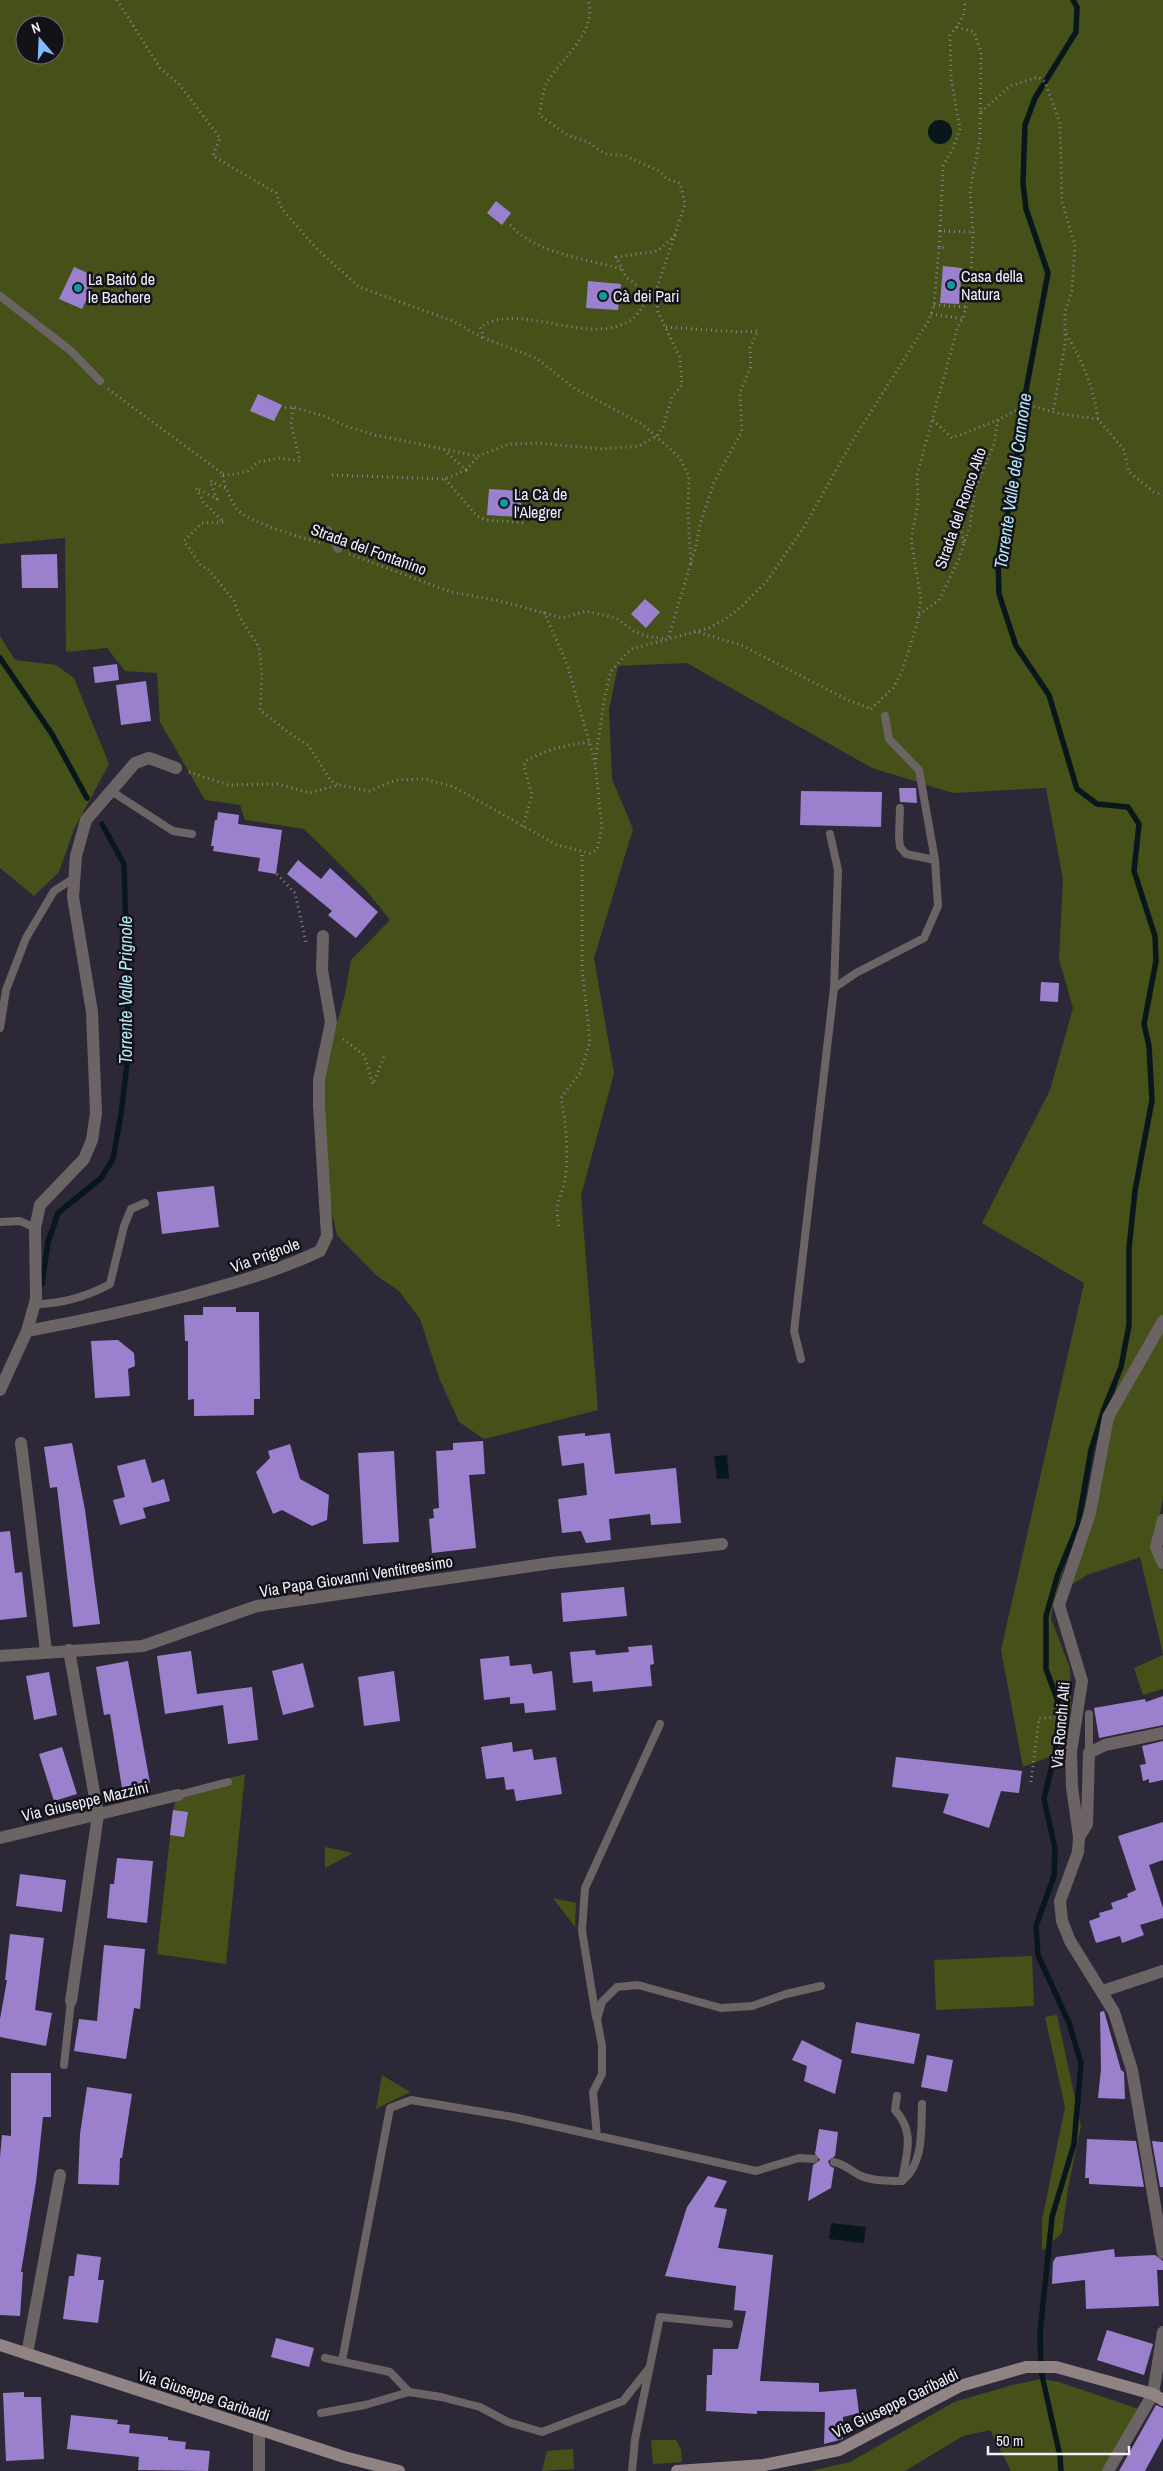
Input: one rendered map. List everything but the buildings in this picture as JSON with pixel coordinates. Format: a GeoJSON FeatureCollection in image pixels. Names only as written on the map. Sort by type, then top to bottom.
{"type":"FeatureCollection","features":[{"type":"Feature","properties":{"kind":"street"},"geometry":{"type":"LineString","coordinates":[[0,1390],[26,1332],[35,1304],[35,1228],[40,1205],[84,1159],[92,1140],[96,1113],[92,1012],[73,897],[76,856],[86,820],[135,763],[149,758],[176,768]]}},
{"type":"Feature","properties":{"kind":"street","name":"Via Prignole"},"geometry":{"type":"LineString","coordinates":[[26,1332],[142,1308],[231,1284],[320,1251],[326,1236],[319,1080],[331,1022],[322,970],[323,936]]}},
{"type":"Feature","properties":{"kind":"street","name":"Via Ronchi Alti"},"geometry":{"type":"LineString","coordinates":[[1163,1321],[1108,1417],[1090,1513],[1059,1605],[1082,1681],[1083,1715],[1071,1752],[1072,1787],[1079,1837],[1078,1852],[1060,1901],[1062,1921],[1070,1941],[1103,1991],[1114,2012],[1132,2070],[1163,2254]]}},
{"type":"Feature","properties":{"kind":"street"},"geometry":{"type":"LineString","coordinates":[[21,1443],[46,1651]]}},
{"type":"Feature","properties":{"kind":"street"},"geometry":{"type":"LineString","coordinates":[[1163,1520],[1156,1547],[1163,1563]]}},
{"type":"Feature","properties":{"kind":"street","name":"Via Papa Giovanni Ventitreesimo"},"geometry":{"type":"LineString","coordinates":[[0,1656],[46,1651],[143,1646],[257,1606],[552,1563],[722,1544]]}},
{"type":"Feature","properties":{"kind":"street"},"geometry":{"type":"LineString","coordinates":[[69,1650],[98,1815],[71,2001]]}},
{"type":"Feature","properties":{"kind":"street"},"geometry":{"type":"LineString","coordinates":[[1079,1837],[1087,1824],[1089,1752],[1105,1745],[1163,1734]]}},
{"type":"Feature","properties":{"kind":"street","name":"Via Giuseppe Mazzini"},"geometry":{"type":"LineString","coordinates":[[0,1838],[178,1795]]}},
{"type":"Feature","properties":{"kind":"street"},"geometry":{"type":"LineString","coordinates":[[1103,1991],[1163,1971]]}},
{"type":"Feature","properties":{"kind":"street"},"geometry":{"type":"LineString","coordinates":[[26,2354],[60,2176]]}},
{"type":"Feature","properties":{"kind":"street"},"geometry":{"type":"LineString","coordinates":[[1108,2471],[1160,2395],[1163,2332]]}},
{"type":"Feature","properties":{"kind":"street","name":"Via Giuseppe Garibaldi"},"geometry":{"type":"LineString","coordinates":[[0,2346],[344,2457],[399,2471]]}},
{"type":"Feature","properties":{"kind":"street","name":"Via Giuseppe Garibaldi"},"geometry":{"type":"LineString","coordinates":[[676,2471],[764,2465],[839,2450],[960,2386],[1026,2367],[1056,2367],[1160,2395]]}},
{"type":"Feature","properties":{"kind":"street"},"geometry":{"type":"LineString","coordinates":[[259,2471],[260,2430]]}},
{"type":"Feature","properties":{"kind":"lane"},"geometry":{"type":"LineString","coordinates":[[0,296],[71,351],[100,381]]}},
{"type":"Feature","properties":{"kind":"lane"},"geometry":{"type":"LineString","coordinates":[[328,530],[338,549]]}},
{"type":"Feature","properties":{"kind":"lane"},"geometry":{"type":"LineString","coordinates":[[834,988],[856,973],[924,938],[938,906],[936,860],[919,770],[889,738],[884,716]]}},
{"type":"Feature","properties":{"kind":"lane"},"geometry":{"type":"LineString","coordinates":[[111,791],[173,831],[192,834]]}},
{"type":"Feature","properties":{"kind":"lane"},"geometry":{"type":"LineString","coordinates":[[900,808],[900,848],[906,854],[936,860]]}},
{"type":"Feature","properties":{"kind":"lane"},"geometry":{"type":"LineString","coordinates":[[801,1359],[794,1331],[834,988],[838,870],[830,834]]}},
{"type":"Feature","properties":{"kind":"lane"},"geometry":{"type":"LineString","coordinates":[[0,1028],[6,990],[26,938],[54,891],[74,878]]}},
{"type":"Feature","properties":{"kind":"lane"},"geometry":{"type":"LineString","coordinates":[[35,1304],[68,1301],[89,1295],[110,1284],[124,1226],[131,1209],[145,1203]]}},
{"type":"Feature","properties":{"kind":"lane"},"geometry":{"type":"LineString","coordinates":[[0,1222],[20,1221],[35,1228]]}},
{"type":"Feature","properties":{"kind":"lane"},"geometry":{"type":"LineString","coordinates":[[1083,1715],[1089,1752]]}},
{"type":"Feature","properties":{"kind":"lane"},"geometry":{"type":"LineString","coordinates":[[597,2136],[593,2092],[602,2074],[602,2046],[582,1931],[585,1888],[660,1724]]}},
{"type":"Feature","properties":{"kind":"lane"},"geometry":{"type":"LineString","coordinates":[[178,1795],[228,1782]]}},
{"type":"Feature","properties":{"kind":"lane"},"geometry":{"type":"LineString","coordinates":[[597,2019],[602,2002],[617,1987],[638,1986],[721,2008],[752,2006],[786,1994],[821,1986]]}},
{"type":"Feature","properties":{"kind":"lane"},"geometry":{"type":"LineString","coordinates":[[64,2065],[71,2001]]}},
{"type":"Feature","properties":{"kind":"lane"},"geometry":{"type":"LineString","coordinates":[[897,2096],[895,2110],[908,2129],[902,2182]]}},
{"type":"Feature","properties":{"kind":"lane"},"geometry":{"type":"LineString","coordinates":[[342,2361],[390,2108],[411,2100],[513,2117],[756,2170],[799,2158],[814,2159]]}},
{"type":"Feature","properties":{"kind":"lane"},"geometry":{"type":"LineString","coordinates":[[902,2182],[915,2168],[921,2132],[922,2104]]}},
{"type":"Feature","properties":{"kind":"lane"},"geometry":{"type":"LineString","coordinates":[[834,2162],[841,2163],[859,2175],[878,2180],[902,2182]]}},
{"type":"Feature","properties":{"kind":"lane"},"geometry":{"type":"LineString","coordinates":[[632,2471],[635,2439],[660,2317],[729,2324]]}},
{"type":"Feature","properties":{"kind":"lane"},"geometry":{"type":"LineString","coordinates":[[325,2358],[390,2372],[409,2392]]}},
{"type":"Feature","properties":{"kind":"lane"},"geometry":{"type":"LineString","coordinates":[[321,2412],[365,2405],[409,2392],[480,2408],[508,2422],[542,2432],[623,2401],[650,2367]]}},
{"type":"Feature","properties":{"kind":"path"},"geometry":{"type":"LineString","coordinates":[[117,0],[160,68],[179,84],[220,138],[213,156],[276,193],[282,209],[316,248],[359,287],[454,321],[484,338],[536,358],[574,388],[642,424],[658,436],[679,457],[690,476],[688,512],[691,564]]}},
{"type":"Feature","properties":{"kind":"path"},"geometry":{"type":"LineString","coordinates":[[332,476],[445,479],[466,470],[478,456],[509,444],[537,443],[603,448],[639,446],[658,436],[663,427],[672,397],[682,385],[680,358],[658,312],[656,291],[666,255],[677,232],[685,204],[680,183],[667,179],[659,171],[626,156],[605,154],[588,142],[569,136],[539,115],[546,82],[578,44],[589,15],[588,0]]}},
{"type":"Feature","properties":{"kind":"path"},"geometry":{"type":"LineString","coordinates":[[595,763],[604,700],[611,671],[631,648],[709,628],[724,620],[741,607],[767,581],[804,527],[853,440],[929,320],[934,305],[943,166],[953,148],[960,129],[951,78],[950,35],[966,10],[964,0]]}},
{"type":"Feature","properties":{"kind":"path"},"geometry":{"type":"LineString","coordinates":[[692,631],[742,645],[848,700],[871,709],[893,688],[902,671],[921,600],[911,540],[918,503],[917,475],[958,326],[963,319],[970,292],[974,232],[970,190],[980,139],[981,52],[974,32],[956,28]]}},
{"type":"Feature","properties":{"kind":"path"},"geometry":{"type":"LineString","coordinates":[[980,112],[1010,86],[1038,77],[1045,82],[1060,124],[1062,202],[1075,245],[1072,290],[1065,312],[1065,346],[1053,412]]}},
{"type":"Feature","properties":{"kind":"path"},"geometry":{"type":"LineString","coordinates":[[510,225],[520,235],[544,249],[621,269]]}},
{"type":"Feature","properties":{"kind":"path"},"geometry":{"type":"LineString","coordinates":[[940,230],[974,232]]}},
{"type":"Feature","properties":{"kind":"path"},"geometry":{"type":"LineString","coordinates":[[484,338],[480,327],[490,321],[511,319],[538,321],[584,330],[616,325],[631,320],[650,296],[626,277],[616,257],[658,251],[677,232]]}},
{"type":"Feature","properties":{"kind":"path"},"geometry":{"type":"LineString","coordinates":[[939,247],[947,248]]}},
{"type":"Feature","properties":{"kind":"path"},"geometry":{"type":"LineString","coordinates":[[934,305],[946,304],[966,307]]}},
{"type":"Feature","properties":{"kind":"path"},"geometry":{"type":"LineString","coordinates":[[931,314],[963,319]]}},
{"type":"Feature","properties":{"kind":"path"},"geometry":{"type":"LineString","coordinates":[[666,327],[740,332],[758,330],[750,348],[751,366],[740,392],[742,431],[714,482],[668,639]]}},
{"type":"Feature","properties":{"kind":"path"},"geometry":{"type":"LineString","coordinates":[[1065,333],[1078,354],[1094,391],[1098,419],[1124,450],[1129,472],[1154,492],[1163,495]]}},
{"type":"Feature","properties":{"kind":"path"},"geometry":{"type":"LineString","coordinates":[[108,388],[223,474],[230,475],[248,471],[258,462],[289,458],[300,461],[290,426],[293,408]]}},
{"type":"Feature","properties":{"kind":"path"},"geometry":{"type":"LineString","coordinates":[[933,420],[952,438],[998,420],[1024,406],[1035,406],[1053,412],[1098,419]]}},
{"type":"Feature","properties":{"kind":"path"},"geometry":{"type":"LineString","coordinates":[[285,408],[293,408],[324,416],[346,426],[375,434],[478,456]]}},
{"type":"Feature","properties":{"kind":"path","name":"Strada del Ronco Alto"},"geometry":{"type":"LineString","coordinates":[[918,616],[938,600],[964,544],[970,526],[976,489],[994,444],[998,420]]}},
{"type":"Feature","properties":{"kind":"path"},"geometry":{"type":"LineString","coordinates":[[444,449],[466,470]]}},
{"type":"Feature","properties":{"kind":"path","name":"Strada del Fontanino"},"geometry":{"type":"LineString","coordinates":[[223,474],[226,488],[238,510],[258,522],[338,549],[451,592],[544,611],[563,618],[586,611],[616,618],[634,631],[649,637],[668,639]]}},
{"type":"Feature","properties":{"kind":"path"},"geometry":{"type":"LineString","coordinates":[[445,479],[477,516],[486,520],[527,523]]}},
{"type":"Feature","properties":{"kind":"path"},"geometry":{"type":"LineString","coordinates":[[226,488],[210,481],[217,499],[196,488],[204,503],[224,522],[202,523],[184,541],[202,566],[208,569],[234,601],[240,618],[258,647],[262,676],[260,710],[289,733],[308,744],[331,781],[339,785],[369,791],[396,780],[425,779],[454,787],[557,845],[590,853],[598,850],[602,827],[595,763],[567,664],[544,611]]}},
{"type":"Feature","properties":{"kind":"path"},"geometry":{"type":"LineString","coordinates":[[960,507],[964,516],[961,536],[964,544]]}},
{"type":"Feature","properties":{"kind":"path"},"geometry":{"type":"LineString","coordinates":[[522,827],[532,795],[524,767],[525,761],[548,750],[589,742]]}},
{"type":"Feature","properties":{"kind":"path"},"geometry":{"type":"LineString","coordinates":[[176,768],[228,785],[279,784],[309,793],[339,785]]}},
{"type":"Feature","properties":{"kind":"path"},"geometry":{"type":"LineString","coordinates":[[559,1226],[555,1212],[566,1175],[567,1128],[561,1098],[580,1073],[590,1042],[582,968],[582,852]]}},
{"type":"Feature","properties":{"kind":"path"},"geometry":{"type":"LineString","coordinates":[[277,874],[295,893],[307,946]]}},
{"type":"Feature","properties":{"kind":"path"},"geometry":{"type":"LineString","coordinates":[[331,1022],[341,1038],[364,1055],[373,1084],[385,1054]]}},
{"type":"Feature","properties":{"kind":"path"},"geometry":{"type":"LineString","coordinates":[[1031,1782],[1039,1718],[1083,1715]]}},
{"type":"Feature","properties":{"kind":"green space"},"geometry":{"type":"Polygon","coordinates":[[[0,0],[1163,0],[1163,1315],[1113,1403],[1120,1370],[1098,1423],[1087,1464],[1084,1514],[1063,1570],[1053,1604],[1051,1619],[1070,1668],[1071,1707],[1060,1753],[1023,1767],[1001,1650],[1084,1283],[982,1223],[1050,1090],[1073,1008],[1059,959],[1063,879],[1046,788],[953,793],[872,768],[687,663],[618,666],[609,710],[612,779],[633,829],[594,958],[614,1073],[581,1196],[598,1410],[484,1439],[459,1422],[440,1380],[420,1319],[399,1291],[377,1276],[337,1235],[331,1210],[323,1087],[332,1042],[345,994],[351,960],[390,920],[365,889],[304,829],[245,820],[240,805],[205,800],[160,722],[157,673],[125,671],[107,648],[66,652],[65,538],[0,544],[0,0]],[[935,120],[929,128],[933,142],[947,142],[952,134],[949,123],[935,120]]]}},
{"type":"Feature","properties":{"kind":"green space"},"geometry":{"type":"Polygon","coordinates":[[[0,636],[15,660],[56,665],[74,678],[109,764],[74,829],[59,872],[34,896],[0,868],[0,636]]]}},
{"type":"Feature","properties":{"kind":"green space"},"geometry":{"type":"Polygon","coordinates":[[[1163,1332],[1163,1499],[1155,1534],[1163,1572],[1163,1654],[1140,1557],[1087,1575],[1073,1584],[1074,1569],[1110,1417],[1163,1332]]]}},
{"type":"Feature","properties":{"kind":"green space"},"geometry":{"type":"Polygon","coordinates":[[[1163,1655],[1163,1689],[1143,1695],[1134,1668],[1163,1655]]]}},
{"type":"Feature","properties":{"kind":"green space"},"geometry":{"type":"Polygon","coordinates":[[[245,1774],[226,1964],[157,1954],[173,1810],[179,1791],[245,1774]]]}},
{"type":"Feature","properties":{"kind":"green space"},"geometry":{"type":"Polygon","coordinates":[[[325,1847],[353,1853],[325,1868],[325,1847]]]}},
{"type":"Feature","properties":{"kind":"green space"},"geometry":{"type":"Polygon","coordinates":[[[553,1898],[576,1903],[575,1927],[553,1898]]]}},
{"type":"Feature","properties":{"kind":"green space"},"geometry":{"type":"Polygon","coordinates":[[[1032,1956],[1034,2006],[936,2010],[934,1960],[1032,1956]]]}},
{"type":"Feature","properties":{"kind":"green space"},"geometry":{"type":"Polygon","coordinates":[[[1057,2015],[1081,2126],[1068,2188],[1062,2233],[1042,2251],[1042,2220],[1065,2107],[1045,2017],[1057,2015]]]}},
{"type":"Feature","properties":{"kind":"green space"},"geometry":{"type":"Polygon","coordinates":[[[382,2075],[410,2092],[376,2109],[382,2075]]]}},
{"type":"Feature","properties":{"kind":"green space"},"geometry":{"type":"Polygon","coordinates":[[[1041,2379],[1059,2382],[1142,2410],[1104,2471],[1011,2471],[990,2430],[963,2436],[905,2471],[810,2471],[850,2462],[954,2402],[1012,2385],[1041,2379]]]}},
{"type":"Feature","properties":{"kind":"green space"},"geometry":{"type":"Polygon","coordinates":[[[651,2440],[676,2440],[681,2449],[682,2462],[653,2464],[651,2440]]]}},
{"type":"Feature","properties":{"kind":"green space"},"geometry":{"type":"Polygon","coordinates":[[[573,2449],[574,2469],[542,2471],[547,2451],[573,2449]]]}},
{"type":"Feature","properties":{"kind":"shaded area"},"geometry":{"type":"Polygon","coordinates":[[[940,120],[949,123],[952,132],[949,141],[940,144],[931,141],[928,132],[931,123],[940,120]]]}},
{"type":"Feature","properties":{"kind":"shaded area"},"geometry":{"type":"Polygon","coordinates":[[[727,1455],[729,1478],[717,1479],[714,1456],[727,1455]]]}},
{"type":"Feature","properties":{"kind":"shaded area"},"geometry":{"type":"Polygon","coordinates":[[[831,2223],[866,2227],[864,2243],[829,2239],[831,2223]]]}},
{"type":"Feature","properties":{"kind":"waterway","name":"Torrente Valle del Cannone"},"geometry":{"type":"LineString","coordinates":[[1061,2471],[1060,2456],[1041,2371],[1040,2333],[1052,2217],[1074,2144],[1081,2063],[1069,2023],[1038,1955],[1036,1926],[1054,1876],[1055,1849],[1044,1799],[1055,1753],[1060,1707],[1046,1669],[1046,1616],[1058,1574],[1078,1525],[1091,1450],[1104,1409],[1121,1367],[1129,1325],[1129,1248],[1135,1191],[1152,1100],[1149,1046],[1144,1024],[1156,961],[1155,936],[1134,871],[1139,824],[1128,807],[1097,804],[1077,789],[1049,695],[1016,646],[999,594],[998,557],[1013,488],[1024,401],[1048,273],[1026,209],[1023,183],[1025,125],[1035,98],[1076,32],[1077,7],[1073,0]]}},
{"type":"Feature","properties":{"kind":"waterway","name":"Torrente Valle Prignole"},"geometry":{"type":"LineString","coordinates":[[0,658],[52,734],[87,798]]}},
{"type":"Feature","properties":{"kind":"waterway","name":"Torrente Valle Prignole"},"geometry":{"type":"LineString","coordinates":[[42,1284],[48,1242],[58,1213],[101,1178],[113,1159],[121,1114],[129,1047],[124,864],[102,824]]}},
{"type":"Feature","properties":{"kind":"place","name":"Casa della Natura"},"geometry":{"type":"Point","coordinates":[951,285]}},
{"type":"Feature","properties":{"kind":"place","name":"La Baitó de le Bachere"},"geometry":{"type":"Point","coordinates":[78,288]}},
{"type":"Feature","properties":{"kind":"place","name":"Cà dei Pari"},"geometry":{"type":"Point","coordinates":[603,296]}},
{"type":"Feature","properties":{"kind":"place","name":"La Cà de l'Alegrer"},"geometry":{"type":"Point","coordinates":[504,503]}}]}
